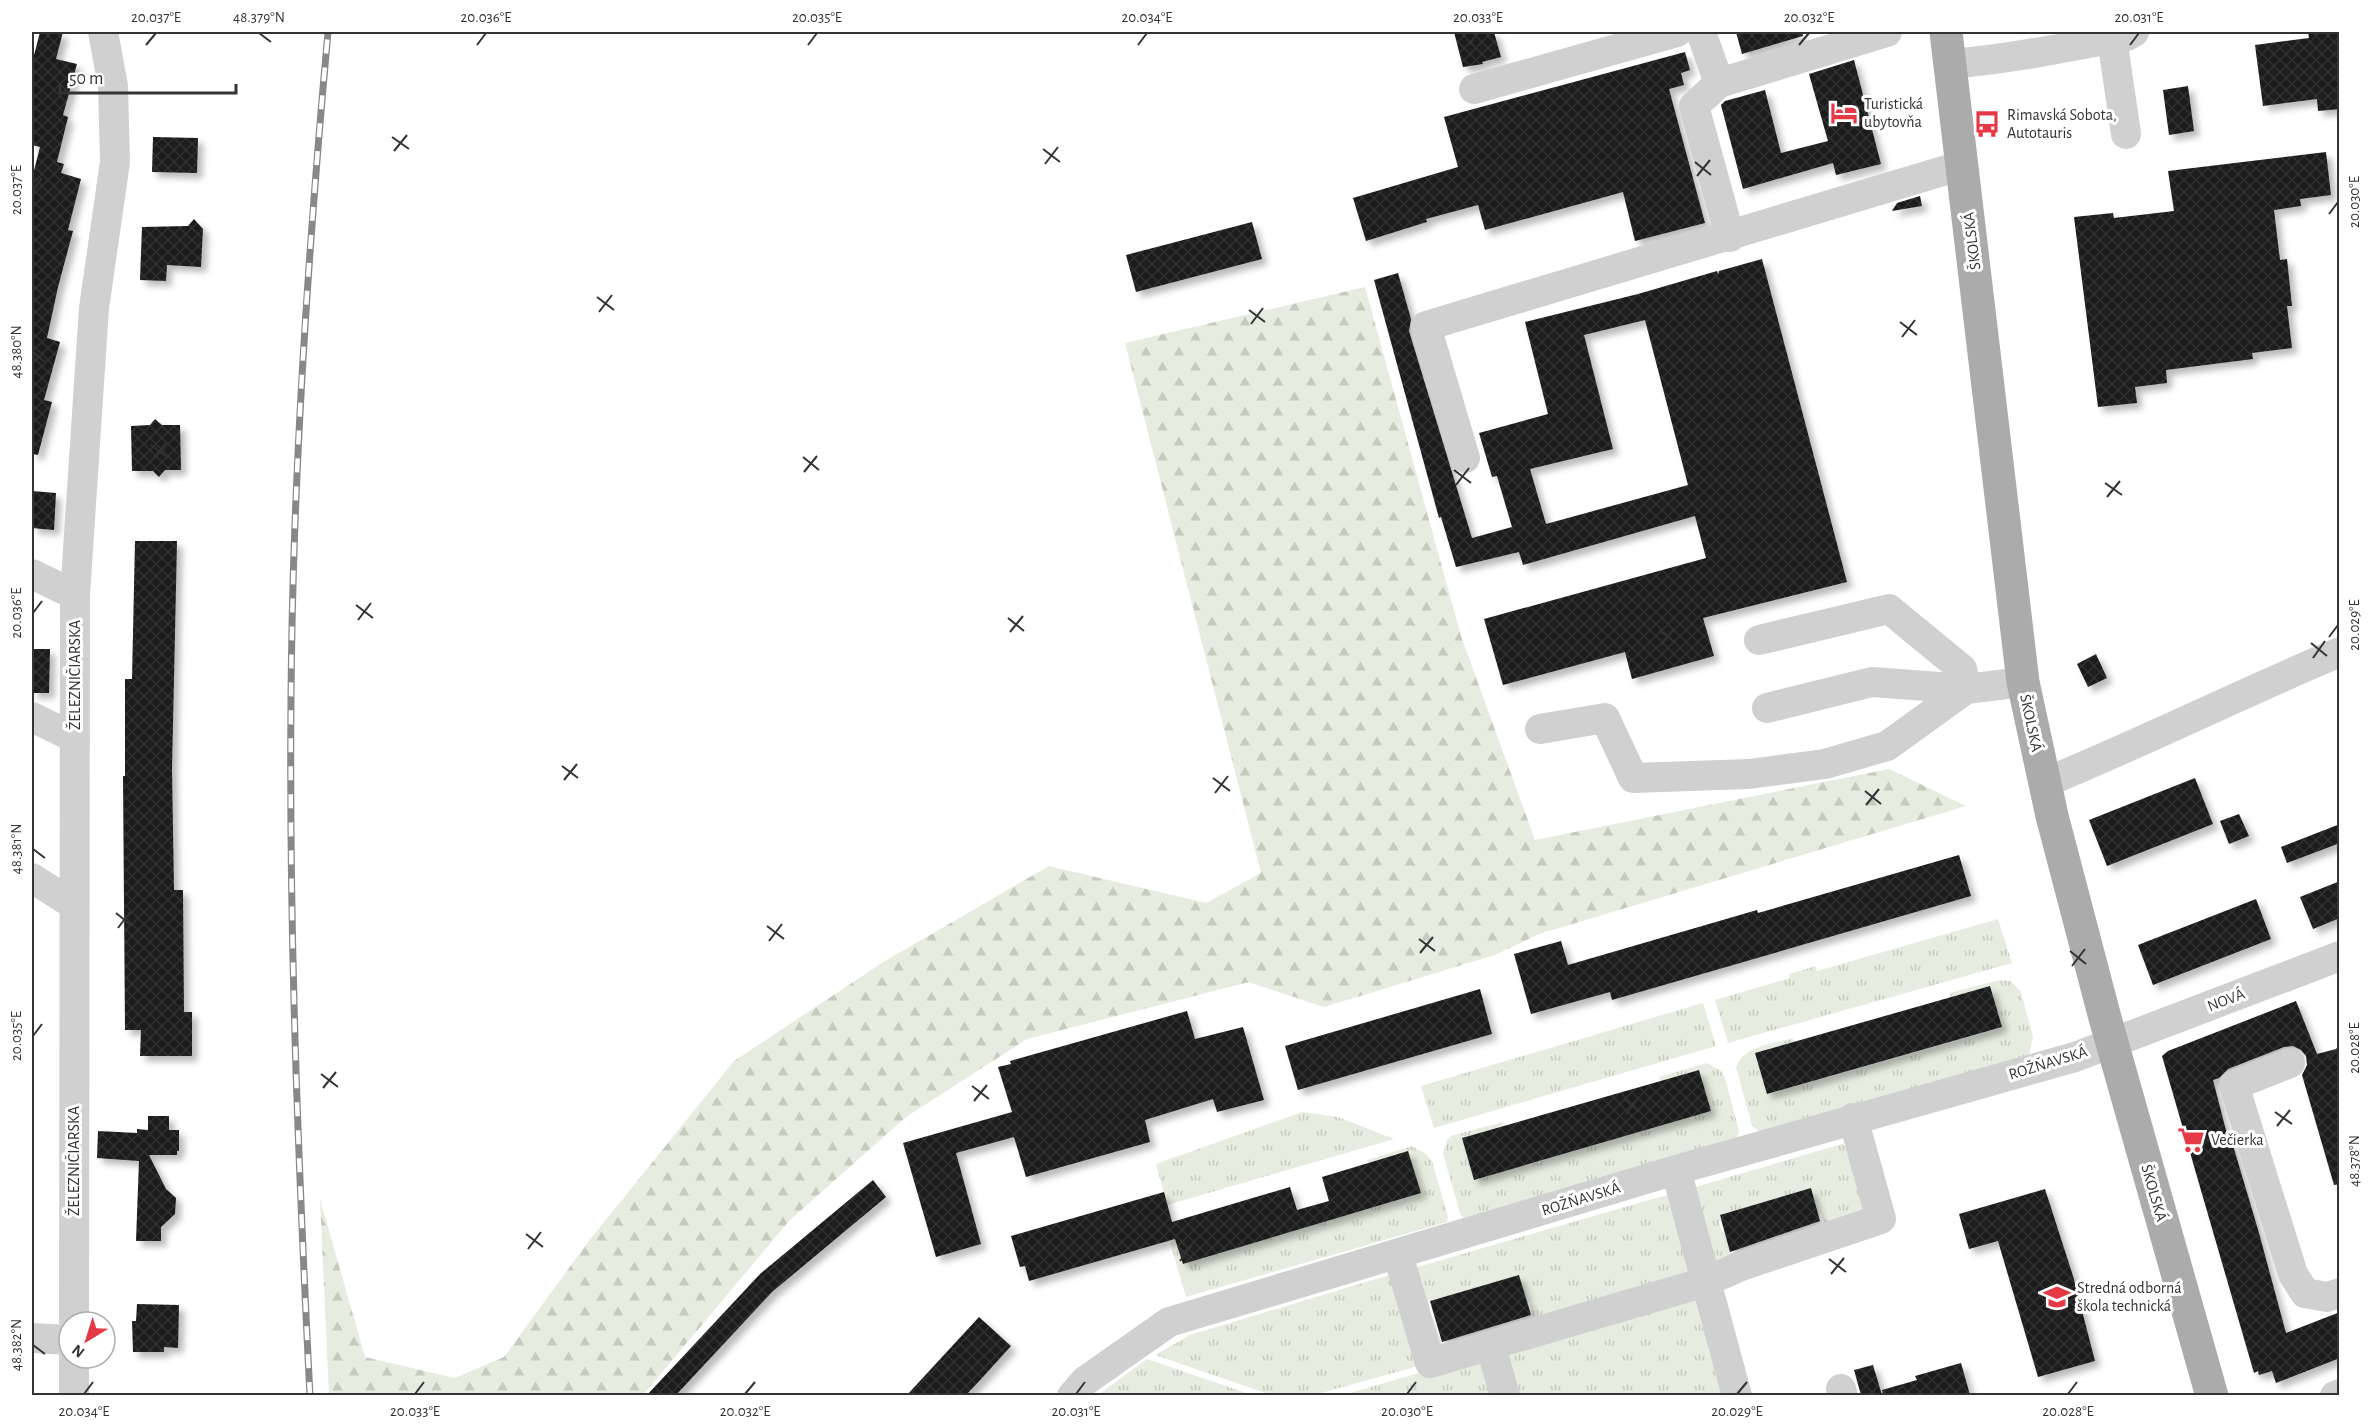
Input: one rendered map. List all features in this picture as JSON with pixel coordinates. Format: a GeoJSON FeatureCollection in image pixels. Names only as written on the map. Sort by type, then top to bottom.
{"type":"FeatureCollection","features":[{"type":"Feature","properties":{"kind":"main road","name":"ŠKOLSKÁ"},"geometry":{"type":"LineString","coordinates":[[1946,32],[2023,682],[2044,783],[2112,1043],[2212,1395]]}},
{"type":"Feature","properties":{"kind":"street","name":"ŽELEZNIČIARSKA"},"geometry":{"type":"LineString","coordinates":[[74,1310],[75,595],[94,308],[115,162],[113,86],[103,32]]}},
{"type":"Feature","properties":{"kind":"street"},"geometry":{"type":"LineString","coordinates":[[1474,89],[1677,32]]}},
{"type":"Feature","properties":{"kind":"street"},"geometry":{"type":"LineString","coordinates":[[1701,32],[1719,83]]}},
{"type":"Feature","properties":{"kind":"street"},"geometry":{"type":"LineString","coordinates":[[1730,237],[1694,106],[1719,83],[1887,32]]}},
{"type":"Feature","properties":{"kind":"street"},"geometry":{"type":"LineString","coordinates":[[1950,64],[2011,44],[2123,35],[2126,134]]}},
{"type":"Feature","properties":{"kind":"street"},"geometry":{"type":"LineString","coordinates":[[1465,458],[1426,326],[1730,237],[1963,165]]}},
{"type":"Feature","properties":{"kind":"street"},"geometry":{"type":"LineString","coordinates":[[32,574],[75,595]]}},
{"type":"Feature","properties":{"kind":"street"},"geometry":{"type":"LineString","coordinates":[[1759,640],[1889,609],[1962,669],[1966,689]]}},
{"type":"Feature","properties":{"kind":"street"},"geometry":{"type":"LineString","coordinates":[[2044,783],[2129,748],[2246,692],[2340,652]]}},
{"type":"Feature","properties":{"kind":"street"},"geometry":{"type":"LineString","coordinates":[[1767,708],[1872,682],[1966,689],[2023,682]]}},
{"type":"Feature","properties":{"kind":"street"},"geometry":{"type":"LineString","coordinates":[[1540,729],[1605,718],[1633,778],[1749,774],[1825,764],[1887,746],[1966,689]]}},
{"type":"Feature","properties":{"kind":"street"},"geometry":{"type":"LineString","coordinates":[[32,717],[75,738]]}},
{"type":"Feature","properties":{"kind":"street"},"geometry":{"type":"LineString","coordinates":[[32,878],[74,905]]}},
{"type":"Feature","properties":{"kind":"street","name":"NOVÁ"},"geometry":{"type":"LineString","coordinates":[[2112,1043],[2340,956]]}},
{"type":"Feature","properties":{"kind":"street","name":"ROŽŇAVSKÁ"},"geometry":{"type":"LineString","coordinates":[[1072,1395],[1085,1381],[1169,1322],[1853,1118],[2075,1057],[2112,1043]]}},
{"type":"Feature","properties":{"kind":"street"},"geometry":{"type":"LineString","coordinates":[[2290,1063],[2234,1086],[2293,1275],[2305,1293],[2327,1297],[2340,1293]]}},
{"type":"Feature","properties":{"kind":"street"},"geometry":{"type":"LineString","coordinates":[[1398,1255],[1430,1363],[1491,1347],[1706,1282],[1741,1266],[1881,1219],[1853,1118]]}},
{"type":"Feature","properties":{"kind":"street"},"geometry":{"type":"LineString","coordinates":[[1676,1170],[1737,1395]]}},
{"type":"Feature","properties":{"kind":"street"},"geometry":{"type":"LineString","coordinates":[[32,1338],[57,1339]]}},
{"type":"Feature","properties":{"kind":"street"},"geometry":{"type":"LineString","coordinates":[[1491,1347],[1505,1395]]}},
{"type":"Feature","properties":{"kind":"street"},"geometry":{"type":"LineString","coordinates":[[74,1370],[74,1395]]}},
{"type":"Feature","properties":{"kind":"street"},"geometry":{"type":"LineString","coordinates":[[2335,1395],[2340,1394]]}},
{"type":"Feature","properties":{"kind":"green space"},"geometry":{"type":"Polygon","coordinates":[[[1365,287],[1461,636],[1535,840],[1889,769],[1966,806],[1539,934],[1495,955],[1324,1007],[1249,982],[1027,1039],[906,1117],[790,1220],[643,1395],[329,1395],[320,1199],[365,1357],[455,1378],[504,1357],[588,1242],[734,1061],[885,961],[1049,866],[1206,903],[1261,873],[1125,343],[1365,287]]]}},
{"type":"Feature","properties":{"kind":"green space"},"geometry":{"type":"Polygon","coordinates":[[[1998,919],[2012,963],[1728,1043],[1715,1000],[1790,978],[1789,974],[1816,966],[1817,971],[1998,919]]]}},
{"type":"Feature","properties":{"kind":"green space"},"geometry":{"type":"Polygon","coordinates":[[[2000,980],[2011,981],[2021,992],[2033,1037],[2029,1055],[1760,1132],[1752,1126],[1736,1067],[1740,1060],[1752,1050],[1793,1038],[1794,1042],[1755,1053],[1768,1094],[2002,1028],[1990,986],[1951,997],[1949,993],[2000,980]]]}},
{"type":"Feature","properties":{"kind":"green space"},"geometry":{"type":"Polygon","coordinates":[[[1703,1003],[1716,1046],[1434,1128],[1421,1086],[1703,1003]]]}},
{"type":"Feature","properties":{"kind":"green space"},"geometry":{"type":"Polygon","coordinates":[[[1707,1063],[1721,1071],[1725,1078],[1739,1131],[1737,1138],[1464,1218],[1461,1216],[1443,1154],[1447,1140],[1451,1136],[1502,1122],[1503,1126],[1475,1180],[1711,1111],[1699,1070],[1660,1081],[1659,1077],[1707,1063]]]}},
{"type":"Feature","properties":{"kind":"green space"},"geometry":{"type":"Polygon","coordinates":[[[1302,1112],[1338,1117],[1394,1139],[1167,1205],[1156,1164],[1302,1112]]]}},
{"type":"Feature","properties":{"kind":"green space"},"geometry":{"type":"Polygon","coordinates":[[[1842,1144],[1852,1151],[1868,1211],[1824,1223],[1821,1214],[1818,1214],[1811,1188],[1720,1215],[1721,1221],[1719,1222],[1732,1257],[1716,1261],[1706,1249],[1695,1187],[1842,1144]]]}},
{"type":"Feature","properties":{"kind":"green space"},"geometry":{"type":"Polygon","coordinates":[[[1412,1146],[1426,1154],[1432,1161],[1448,1217],[1447,1222],[1186,1297],[1170,1242],[1176,1241],[1183,1264],[1421,1193],[1408,1152],[1368,1163],[1367,1160],[1412,1146]]]}},
{"type":"Feature","properties":{"kind":"green space"},"geometry":{"type":"Polygon","coordinates":[[[1666,1195],[1674,1199],[1693,1253],[1686,1278],[1533,1327],[1530,1301],[1527,1302],[1519,1276],[1428,1301],[1430,1318],[1433,1317],[1443,1347],[1437,1348],[1414,1268],[1666,1195]]]}},
{"type":"Feature","properties":{"kind":"green space"},"geometry":{"type":"Polygon","coordinates":[[[1389,1275],[1422,1365],[1314,1395],[1274,1396],[1155,1355],[1190,1335],[1389,1275]]]}},
{"type":"Feature","properties":{"kind":"green space"},"geometry":{"type":"Polygon","coordinates":[[[1675,1298],[1699,1300],[1731,1395],[1707,1395],[1706,1393],[1697,1396],[1511,1395],[1504,1357],[1675,1298]]]}},
{"type":"Feature","properties":{"kind":"green space"},"geometry":{"type":"Polygon","coordinates":[[[1147,1359],[1252,1395],[1098,1395],[1147,1359]]]}},
{"type":"Feature","properties":{"kind":"green space"},"geometry":{"type":"Polygon","coordinates":[[[1464,1360],[1480,1361],[1497,1396],[1339,1396],[1464,1360]]]}},
{"type":"Feature","properties":{"kind":"building"},"geometry":{"type":"Polygon","coordinates":[[[40,32],[63,32],[56,59],[77,64],[63,115],[68,117],[57,162],[64,164],[61,173],[81,179],[68,230],[73,231],[47,338],[60,342],[44,400],[52,402],[38,455],[32,454],[32,178],[40,147],[32,145],[32,63],[40,32]]]}},
{"type":"Feature","properties":{"kind":"building"},"geometry":{"type":"Polygon","coordinates":[[[1454,32],[1494,32],[1501,57],[1482,62],[1483,64],[1463,67],[1454,32]]]}},
{"type":"Feature","properties":{"kind":"building"},"geometry":{"type":"Polygon","coordinates":[[[1736,32],[1802,32],[1803,36],[1742,54],[1736,32]]]}},
{"type":"Feature","properties":{"kind":"building"},"geometry":{"type":"Polygon","coordinates":[[[2308,32],[2340,32],[2340,109],[2318,111],[2317,99],[2263,106],[2255,45],[2309,38],[2308,32]]]}},
{"type":"Feature","properties":{"kind":"building"},"geometry":{"type":"Polygon","coordinates":[[[1685,52],[1690,70],[1681,73],[1684,85],[1669,89],[1705,223],[1635,241],[1623,192],[1485,230],[1478,205],[1426,219],[1427,222],[1366,241],[1353,198],[1458,167],[1444,117],[1685,52]]]}},
{"type":"Feature","properties":{"kind":"building"},"geometry":{"type":"Polygon","coordinates":[[[1854,60],[1881,164],[1836,175],[1833,163],[1743,189],[1721,105],[1725,101],[1765,90],[1781,153],[1828,141],[1809,74],[1854,60]]]}},
{"type":"Feature","properties":{"kind":"building"},"geometry":{"type":"Polygon","coordinates":[[[2188,86],[2194,131],[2169,135],[2163,90],[2188,86]]]}},
{"type":"Feature","properties":{"kind":"building"},"geometry":{"type":"Polygon","coordinates":[[[153,137],[198,138],[197,173],[152,172],[153,137]]]}},
{"type":"Feature","properties":{"kind":"building"},"geometry":{"type":"Polygon","coordinates":[[[2326,152],[2331,195],[2300,199],[2301,206],[2274,210],[2280,260],[2287,259],[2292,306],[2287,306],[2292,348],[2252,353],[2253,359],[2166,370],[2167,383],[2135,387],[2137,403],[2098,407],[2074,217],[2113,213],[2114,218],[2174,211],[2168,171],[2326,152]]]}},
{"type":"Feature","properties":{"kind":"building"},"geometry":{"type":"Polygon","coordinates":[[[1920,196],[1922,206],[1892,211],[1897,203],[1920,196]]]}},
{"type":"Feature","properties":{"kind":"building"},"geometry":{"type":"Polygon","coordinates":[[[194,219],[203,229],[201,267],[167,265],[166,281],[140,280],[142,227],[188,226],[194,219]]]}},
{"type":"Feature","properties":{"kind":"building"},"geometry":{"type":"Polygon","coordinates":[[[1252,222],[1262,259],[1136,292],[1126,255],[1252,222]]]}},
{"type":"Feature","properties":{"kind":"building"},"geometry":{"type":"Polygon","coordinates":[[[1762,259],[1847,582],[1703,618],[1714,656],[1632,679],[1625,652],[1503,685],[1484,619],[1706,558],[1695,516],[1523,565],[1519,552],[1456,567],[1441,517],[1439,518],[1374,280],[1398,273],[1411,319],[1409,331],[1472,538],[1512,527],[1497,476],[1492,477],[1479,433],[1548,414],[1525,322],[1638,294],[1717,271],[1718,274],[1719,271],[1762,259]],[[1645,320],[1584,335],[1613,449],[1530,469],[1546,524],[1688,485],[1645,320]]]}},
{"type":"Feature","properties":{"kind":"building"},"geometry":{"type":"Polygon","coordinates":[[[155,419],[162,425],[180,425],[181,470],[165,470],[159,477],[153,471],[132,471],[131,426],[150,425],[155,419]]]}},
{"type":"Feature","properties":{"kind":"building"},"geometry":{"type":"Polygon","coordinates":[[[32,491],[56,493],[54,530],[32,528],[32,491]]]}},
{"type":"Feature","properties":{"kind":"building"},"geometry":{"type":"Polygon","coordinates":[[[135,541],[177,541],[172,769],[174,890],[183,890],[184,1012],[192,1012],[192,1056],[140,1056],[141,1030],[125,1030],[123,776],[125,776],[125,679],[132,679],[135,541]]]}},
{"type":"Feature","properties":{"kind":"building"},"geometry":{"type":"Polygon","coordinates":[[[32,649],[50,649],[49,693],[32,693],[32,649]]]}},
{"type":"Feature","properties":{"kind":"building"},"geometry":{"type":"Polygon","coordinates":[[[2096,654],[2107,678],[2088,687],[2077,664],[2096,654]]]}},
{"type":"Feature","properties":{"kind":"building"},"geometry":{"type":"Polygon","coordinates":[[[2195,778],[2213,824],[2107,866],[2089,820],[2195,778]]]}},
{"type":"Feature","properties":{"kind":"building"},"geometry":{"type":"Polygon","coordinates":[[[2239,814],[2249,836],[2229,844],[2220,821],[2239,814]]]}},
{"type":"Feature","properties":{"kind":"building"},"geometry":{"type":"Polygon","coordinates":[[[2340,824],[2340,843],[2287,863],[2281,847],[2340,824]]]}},
{"type":"Feature","properties":{"kind":"building"},"geometry":{"type":"Polygon","coordinates":[[[1959,855],[1971,896],[1612,1000],[1610,992],[1531,1014],[1514,954],[1561,941],[1568,965],[1959,855]]]}},
{"type":"Feature","properties":{"kind":"building"},"geometry":{"type":"Polygon","coordinates":[[[2340,881],[2340,918],[2313,929],[2300,897],[2340,881]]]}},
{"type":"Feature","properties":{"kind":"building"},"geometry":{"type":"Polygon","coordinates":[[[2256,899],[2271,939],[2153,985],[2138,945],[2256,899]]]}},
{"type":"Feature","properties":{"kind":"building"},"geometry":{"type":"Polygon","coordinates":[[[1990,986],[2002,1027],[1767,1094],[1755,1053],[1990,986]]]}},
{"type":"Feature","properties":{"kind":"building"},"geometry":{"type":"Polygon","coordinates":[[[1480,989],[1492,1034],[1298,1090],[1285,1046],[1480,989]]]}},
{"type":"Feature","properties":{"kind":"building"},"geometry":{"type":"Polygon","coordinates":[[[2296,1001],[2317,1054],[2340,1048],[2340,1184],[2334,1185],[2302,1075],[2307,1065],[2306,1056],[2301,1050],[2293,1046],[2284,1047],[2228,1069],[2219,1078],[2213,1080],[2229,1142],[2232,1142],[2286,1333],[2340,1312],[2340,1358],[2276,1383],[2272,1371],[2259,1375],[2258,1371],[2254,1373],[2162,1056],[2168,1051],[2296,1001]]]}},
{"type":"Feature","properties":{"kind":"building"},"geometry":{"type":"Polygon","coordinates":[[[1187,1011],[1195,1039],[1243,1027],[1264,1100],[1217,1112],[1213,1099],[1145,1120],[1150,1142],[1026,1177],[1014,1137],[956,1153],[981,1244],[936,1257],[903,1143],[1012,1112],[998,1067],[1011,1064],[1010,1061],[1187,1011]]]}},
{"type":"Feature","properties":{"kind":"building"},"geometry":{"type":"Polygon","coordinates":[[[1699,1070],[1711,1111],[1474,1180],[1462,1138],[1699,1070]]]}},
{"type":"Feature","properties":{"kind":"building"},"geometry":{"type":"Polygon","coordinates":[[[148,1116],[169,1116],[169,1130],[179,1130],[177,1155],[149,1155],[166,1189],[176,1198],[175,1214],[161,1227],[161,1241],[136,1241],[139,1161],[97,1158],[98,1131],[137,1133],[137,1129],[148,1130],[148,1116]]]}},
{"type":"Feature","properties":{"kind":"building"},"geometry":{"type":"Polygon","coordinates":[[[1408,1151],[1421,1193],[1183,1264],[1175,1239],[1029,1281],[1025,1266],[1020,1267],[1011,1236],[1164,1192],[1172,1222],[1290,1187],[1297,1210],[1329,1201],[1322,1177],[1408,1151]]]}},
{"type":"Feature","properties":{"kind":"building"},"geometry":{"type":"Polygon","coordinates":[[[873,1180],[886,1197],[772,1292],[676,1395],[647,1395],[760,1274],[873,1180]]]}},
{"type":"Feature","properties":{"kind":"building"},"geometry":{"type":"Polygon","coordinates":[[[1811,1188],[1820,1221],[1730,1252],[1720,1215],[1811,1188]]]}},
{"type":"Feature","properties":{"kind":"building"},"geometry":{"type":"Polygon","coordinates":[[[2045,1189],[2073,1276],[2095,1361],[2038,1377],[1998,1241],[1969,1249],[1959,1214],[2045,1189]]]}},
{"type":"Feature","properties":{"kind":"building"},"geometry":{"type":"Polygon","coordinates":[[[1519,1275],[1531,1315],[1442,1342],[1430,1301],[1519,1275]]]}},
{"type":"Feature","properties":{"kind":"building"},"geometry":{"type":"Polygon","coordinates":[[[137,1304],[179,1305],[178,1348],[164,1347],[164,1352],[133,1352],[132,1321],[136,1321],[137,1304]]]}},
{"type":"Feature","properties":{"kind":"building"},"geometry":{"type":"Polygon","coordinates":[[[979,1317],[1011,1346],[982,1378],[966,1395],[907,1395],[979,1317]]]}},
{"type":"Feature","properties":{"kind":"building"},"geometry":{"type":"Polygon","coordinates":[[[1961,1363],[1970,1395],[1883,1395],[1882,1390],[1917,1380],[1915,1376],[1961,1363]]]}},
{"type":"Feature","properties":{"kind":"building"},"geometry":{"type":"Polygon","coordinates":[[[1873,1365],[1882,1395],[1861,1395],[1854,1370],[1873,1365]]]}},
{"type":"Feature","properties":{"kind":"railway"},"geometry":{"type":"LineString","coordinates":[[310,1396],[294,1011],[291,819],[292,627],[305,329],[328,32]]}},
{"type":"Feature","properties":{"kind":"place","name":"Turistická ubytovňa"},"geometry":{"type":"Point","coordinates":[1844,113]}},
{"type":"Feature","properties":{"kind":"place","name":"Rimavská Sobota, Autotauris"},"geometry":{"type":"Point","coordinates":[1987,124]}},
{"type":"Feature","properties":{"kind":"place","name":"Večierka"},"geometry":{"type":"Point","coordinates":[2191,1140]}},
{"type":"Feature","properties":{"kind":"place","name":"Stredná odborná škola technická"},"geometry":{"type":"Point","coordinates":[2057,1297]}}]}
